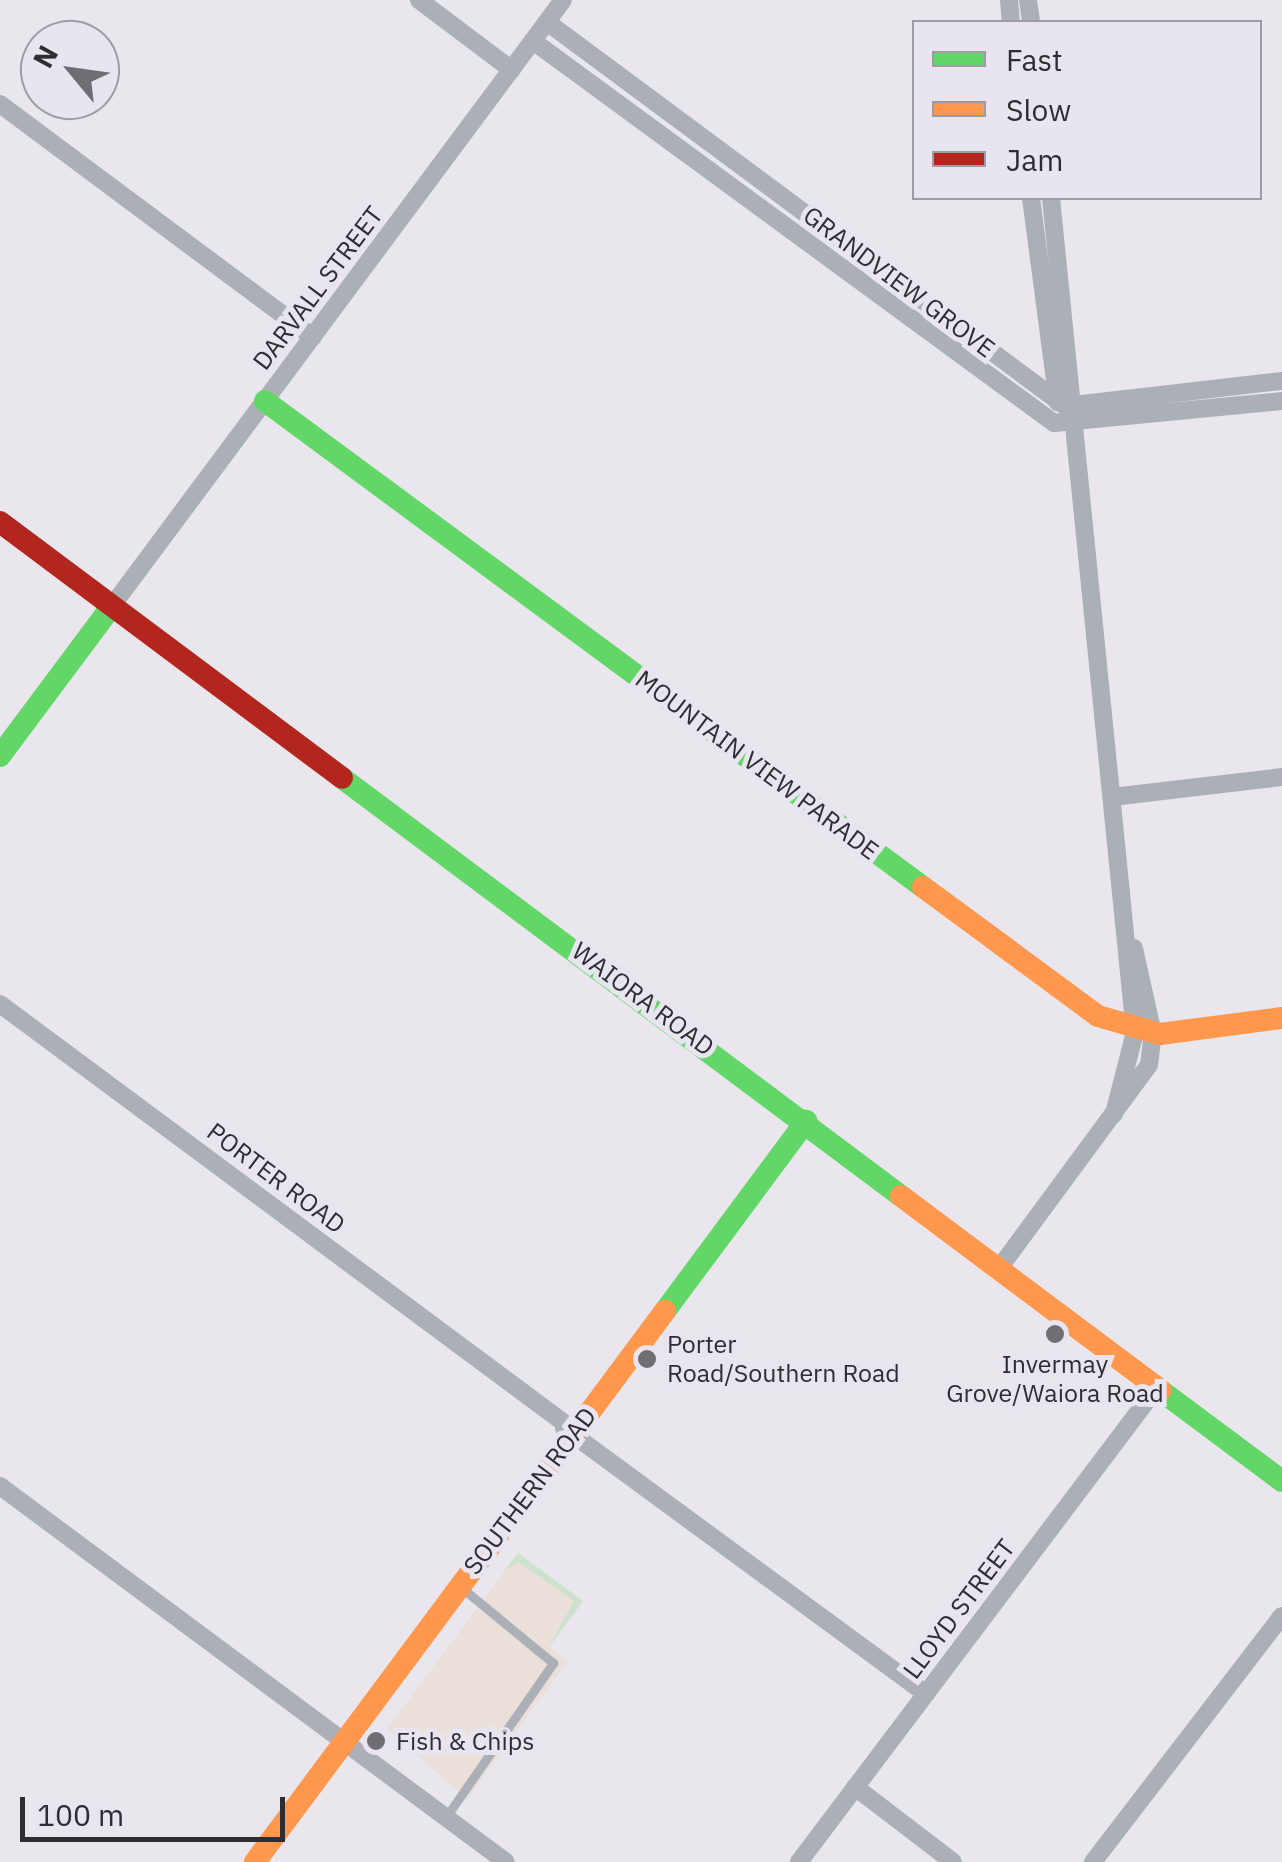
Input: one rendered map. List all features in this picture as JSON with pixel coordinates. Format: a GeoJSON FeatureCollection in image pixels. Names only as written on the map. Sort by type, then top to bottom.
{"type":"FeatureCollection","features":[{"type":"Feature","properties":{"kind":"main road","name":"MOUNTAIN VIEW PARADE"},"geometry":{"type":"LineString","coordinates":[[265,401],[1083,1006],[1144,1032]]}},
{"type":"Feature","properties":{"kind":"main road","name":"WAIORA ROAD"},"geometry":{"type":"LineString","coordinates":[[0,522],[806,1120],[1282,1481]]}},
{"type":"Feature","properties":{"kind":"main road"},"geometry":{"type":"LineString","coordinates":[[0,756],[112,606]]}},
{"type":"Feature","properties":{"kind":"main road"},"geometry":{"type":"LineString","coordinates":[[1144,1032],[1282,1018]]}},
{"type":"Feature","properties":{"kind":"main road","name":"SOUTHERN ROAD"},"geometry":{"type":"LineString","coordinates":[[255,1862],[806,1120]]}},
{"type":"Feature","properties":{"kind":"street"},"geometry":{"type":"LineString","coordinates":[[419,0],[512,70]]}},
{"type":"Feature","properties":{"kind":"street","name":"DARVALL STREET"},"geometry":{"type":"LineString","coordinates":[[112,606],[563,0]]}},
{"type":"Feature","properties":{"kind":"street","name":"GRANDVIEW GROVE"},"geometry":{"type":"LineString","coordinates":[[547,22],[1064,403]]}},
{"type":"Feature","properties":{"kind":"street","name":"GRANDVIEW GROVE"},"geometry":{"type":"LineString","coordinates":[[532,41],[1002,390],[1067,426]]}},
{"type":"Feature","properties":{"kind":"street"},"geometry":{"type":"LineString","coordinates":[[0,104],[313,336]]}},
{"type":"Feature","properties":{"kind":"street"},"geometry":{"type":"LineString","coordinates":[[1000,1267],[1114,1114],[1142,1083],[1144,1032],[1064,403],[1031,200]]}},
{"type":"Feature","properties":{"kind":"street"},"geometry":{"type":"LineString","coordinates":[[1051,200],[1064,403]]}},
{"type":"Feature","properties":{"kind":"street"},"geometry":{"type":"LineString","coordinates":[[1064,403],[1282,381]]}},
{"type":"Feature","properties":{"kind":"street"},"geometry":{"type":"LineString","coordinates":[[1067,426],[1282,402]]}},
{"type":"Feature","properties":{"kind":"street"},"geometry":{"type":"LineString","coordinates":[[1112,797],[1282,777]]}},
{"type":"Feature","properties":{"kind":"street","name":"PORTER ROAD"},"geometry":{"type":"LineString","coordinates":[[0,1004],[926,1694]]}},
{"type":"Feature","properties":{"kind":"street","name":"LLOYD STREET"},"geometry":{"type":"LineString","coordinates":[[799,1862],[1158,1386]]}},
{"type":"Feature","properties":{"kind":"street"},"geometry":{"type":"LineString","coordinates":[[0,1486],[506,1862]]}},
{"type":"Feature","properties":{"kind":"street"},"geometry":{"type":"LineString","coordinates":[[1093,1862],[1282,1616]]}},
{"type":"Feature","properties":{"kind":"street"},"geometry":{"type":"LineString","coordinates":[[855,1788],[952,1862]]}},
{"type":"Feature","properties":{"kind":"lane"},"geometry":{"type":"LineString","coordinates":[[446,1818],[553,1663],[460,1586]]}},
{"type":"Feature","properties":{"kind":"shaded area"},"geometry":{"type":"Polygon","coordinates":[[[518,1553],[583,1601],[549,1647],[568,1661],[467,1799],[387,1729],[518,1553]]]}},
{"type":"Feature","properties":{"kind":"green space"},"geometry":{"type":"Polygon","coordinates":[[[518,1553],[583,1601],[549,1647],[574,1601],[519,1562],[506,1569],[518,1553]]]}},
{"type":"Feature","properties":{"kind":"traffic: fast"},"geometry":{"type":"LineString","coordinates":[[265,401],[923,887]]}},
{"type":"Feature","properties":{"kind":"traffic: fast"},"geometry":{"type":"LineString","coordinates":[[0,756],[112,606]]}},
{"type":"Feature","properties":{"kind":"traffic: fast"},"geometry":{"type":"LineString","coordinates":[[342,778],[901,1196]]}},
{"type":"Feature","properties":{"kind":"traffic: fast"},"geometry":{"type":"LineString","coordinates":[[665,1311],[806,1121]]}},
{"type":"Feature","properties":{"kind":"traffic: fast"},"geometry":{"type":"LineString","coordinates":[[1160,1390],[1282,1481]]}},
{"type":"Feature","properties":{"kind":"traffic: slow"},"geometry":{"type":"LineString","coordinates":[[923,887],[1098,1016],[1160,1034],[1282,1018]]}},
{"type":"Feature","properties":{"kind":"traffic: slow"},"geometry":{"type":"LineString","coordinates":[[901,1196],[1160,1390]]}},
{"type":"Feature","properties":{"kind":"traffic: slow"},"geometry":{"type":"LineString","coordinates":[[255,1862],[665,1311]]}},
{"type":"Feature","properties":{"kind":"traffic: jam"},"geometry":{"type":"LineString","coordinates":[[0,522],[342,778]]}},
{"type":"Feature","properties":{"kind":"place","name":"Invermay Grove/Waiora Road"},"geometry":{"type":"Point","coordinates":[1055,1334]}},
{"type":"Feature","properties":{"kind":"place","name":"Porter Road/Southern Road"},"geometry":{"type":"Point","coordinates":[647,1359]}},
{"type":"Feature","properties":{"kind":"place","name":"Fish & Chips"},"geometry":{"type":"Point","coordinates":[376,1741]}}]}
